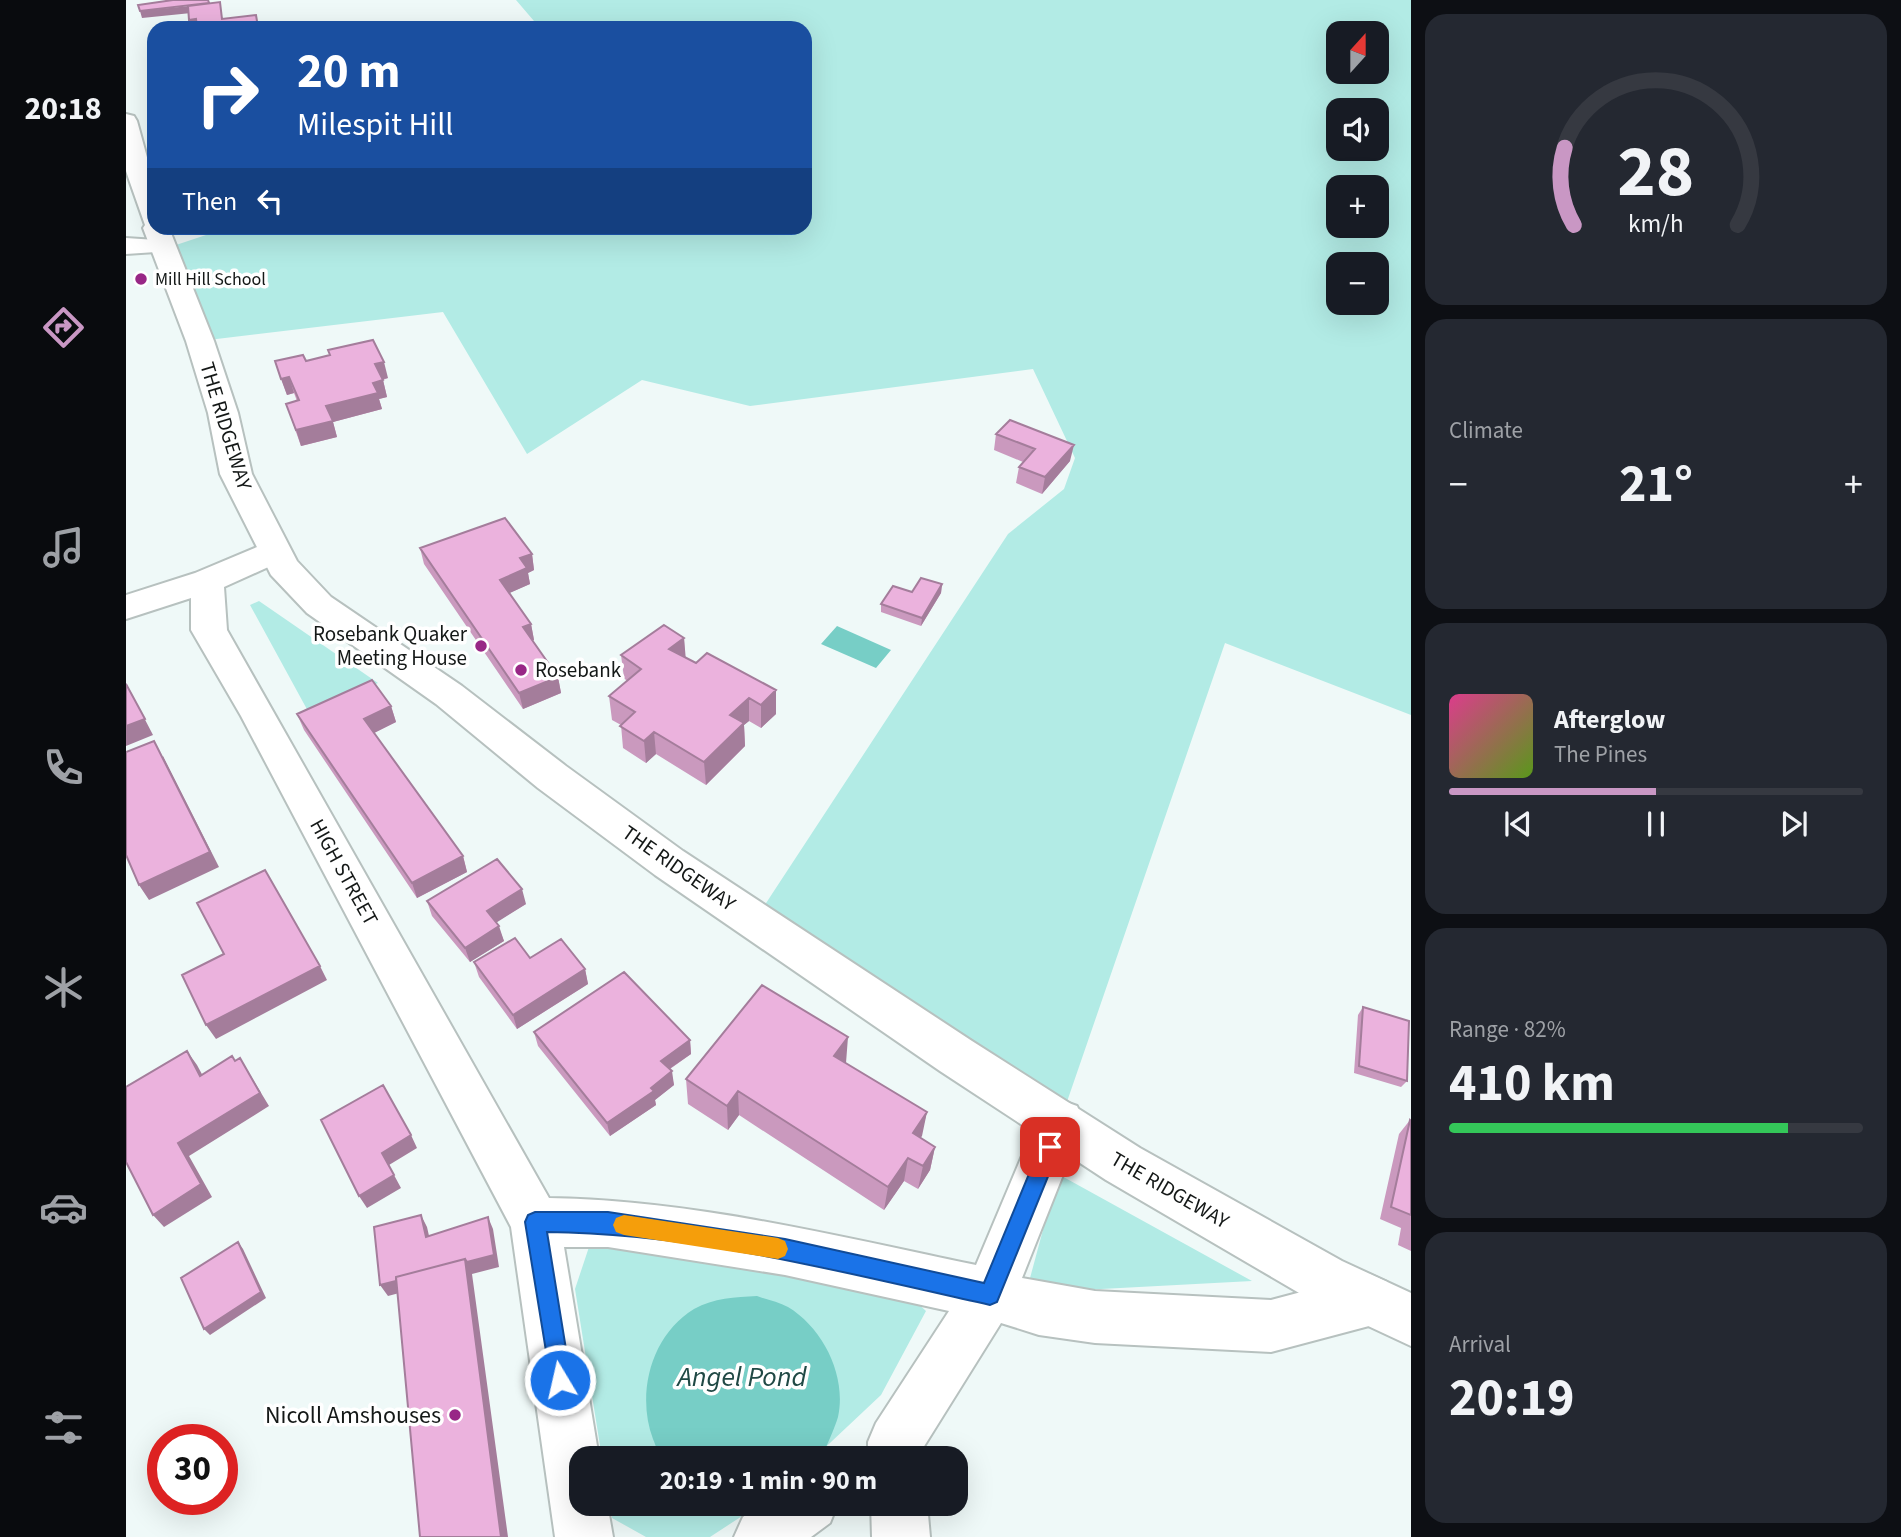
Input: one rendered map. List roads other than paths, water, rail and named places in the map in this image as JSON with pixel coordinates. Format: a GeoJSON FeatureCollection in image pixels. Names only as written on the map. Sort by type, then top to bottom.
{"type":"FeatureCollection","features":[{"type":"Feature","properties":{"kind":"main road","name":"THE RIDGEWAY"},"geometry":{"type":"LineString","coordinates":[[126,121],[147,220]]}},
{"type":"Feature","properties":{"kind":"main road","name":"THE RIDGEWAY"},"geometry":{"type":"LineString","coordinates":[[150,235],[200,341],[223,412],[236,474],[283,567],[319,605],[449,695],[552,778],[669,863],[956,1056],[1135,1170],[1324,1279],[1390,1310]]}},
{"type":"Feature","properties":{"kind":"main road"},"geometry":{"type":"LineString","coordinates":[[126,607],[208,581],[274,551]]}},
{"type":"Feature","properties":{"kind":"main road","name":"HIGH STREET"},"geometry":{"type":"LineString","coordinates":[[208,581],[209,630],[265,725],[535,1222],[584,1537]]}},
{"type":"Feature","properties":{"kind":"main road"},"geometry":{"type":"LineString","coordinates":[[892,1446],[990,1294],[1060,1122]]}},
{"type":"Feature","properties":{"kind":"main road"},"geometry":{"type":"LineString","coordinates":[[535,1222],[608,1223],[785,1250],[990,1294],[1040,1309],[1095,1317],[1271,1326],[1390,1310]]}},
{"type":"Feature","properties":{"kind":"main road"},"geometry":{"type":"LineString","coordinates":[[763,1537],[792,1516]]}},
{"type":"Feature","properties":{"kind":"main road"},"geometry":{"type":"LineString","coordinates":[[900,1516],[901,1537]]}},
{"type":"Feature","properties":{"kind":"water"},"geometry":{"type":"Polygon","coordinates":[[[837,626],[891,650],[876,668],[821,644],[837,626]]]}},
{"type":"Feature","properties":{"kind":"water","name":"Angel Pond"},"geometry":{"type":"Polygon","coordinates":[[[757,1296],[784,1305],[801,1316],[822,1340],[835,1370],[840,1401],[838,1417],[826,1446],[656,1446],[648,1422],[646,1403],[651,1367],[658,1350],[679,1320],[694,1309],[717,1300],[757,1296]]]}},
{"type":"Feature","properties":{"kind":"place","name":"Mill Hill School"},"geometry":{"type":"Point","coordinates":[141,279]}},
{"type":"Feature","properties":{"kind":"place","name":"Rosebank Quaker Meeting House"},"geometry":{"type":"Point","coordinates":[481,646]}},
{"type":"Feature","properties":{"kind":"place","name":"Rosebank"},"geometry":{"type":"Point","coordinates":[521,670]}},
{"type":"Feature","properties":{"kind":"place","name":"Nicoll Amshouses"},"geometry":{"type":"Point","coordinates":[455,1415]}}]}
